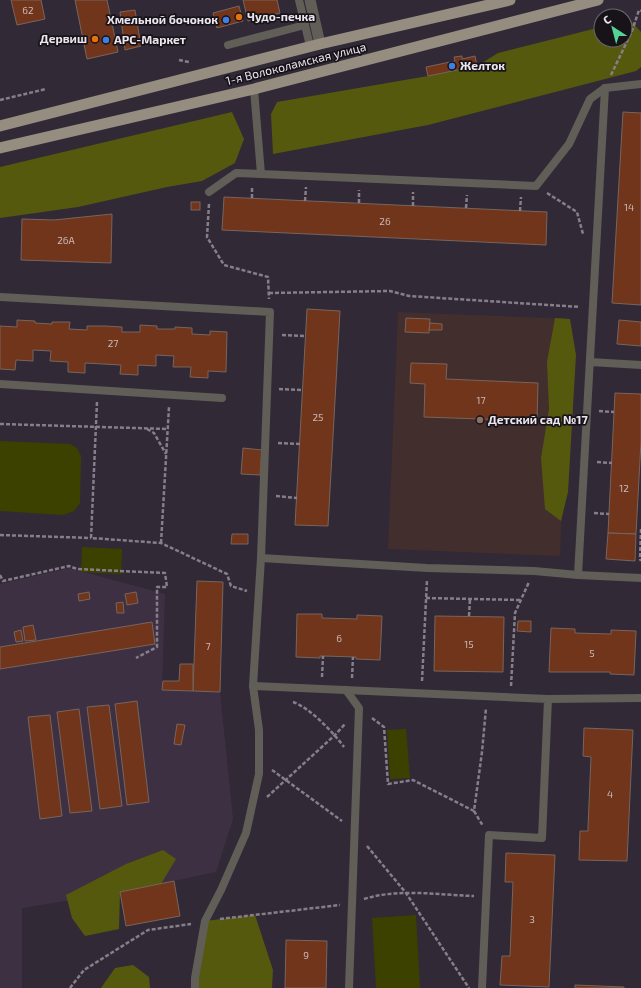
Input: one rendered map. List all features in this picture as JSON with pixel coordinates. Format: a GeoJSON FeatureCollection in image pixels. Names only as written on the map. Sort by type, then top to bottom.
{"type":"FeatureCollection","features":[{"type":"Feature","properties":{"kind":"main road","name":"1-я Волоколамская улица"},"geometry":{"type":"LineString","coordinates":[[0,126],[315,45],[510,0]]}},
{"type":"Feature","properties":{"kind":"main road","name":"1-я Волоколамская улица"},"geometry":{"type":"LineString","coordinates":[[0,148],[254,88],[598,0]]}},
{"type":"Feature","properties":{"kind":"street"},"geometry":{"type":"LineString","coordinates":[[310,0],[315,45]]}},
{"type":"Feature","properties":{"kind":"lane"},"geometry":{"type":"LineString","coordinates":[[298,0],[305,25],[315,45]]}},
{"type":"Feature","properties":{"kind":"lane"},"geometry":{"type":"LineString","coordinates":[[228,45],[305,25]]}},
{"type":"Feature","properties":{"kind":"lane"},"geometry":{"type":"LineString","coordinates":[[209,192],[236,173],[536,186],[569,144],[590,99],[605,88],[641,84]]}},
{"type":"Feature","properties":{"kind":"lane"},"geometry":{"type":"LineString","coordinates":[[254,88],[261,174]]}},
{"type":"Feature","properties":{"kind":"lane"},"geometry":{"type":"LineString","coordinates":[[578,575],[605,88]]}},
{"type":"Feature","properties":{"kind":"lane"},"geometry":{"type":"LineString","coordinates":[[0,297],[270,312],[261,558],[254,686],[259,730],[259,774],[246,833],[221,890],[205,921],[195,978],[195,988]]}},
{"type":"Feature","properties":{"kind":"lane"},"geometry":{"type":"LineString","coordinates":[[590,362],[641,365]]}},
{"type":"Feature","properties":{"kind":"lane"},"geometry":{"type":"LineString","coordinates":[[0,384],[222,398]]}},
{"type":"Feature","properties":{"kind":"lane"},"geometry":{"type":"LineString","coordinates":[[261,558],[427,568],[534,571],[641,578]]}},
{"type":"Feature","properties":{"kind":"lane"},"geometry":{"type":"LineString","coordinates":[[254,686],[548,699],[641,698]]}},
{"type":"Feature","properties":{"kind":"lane"},"geometry":{"type":"LineString","coordinates":[[349,690],[360,708],[349,988]]}},
{"type":"Feature","properties":{"kind":"lane"},"geometry":{"type":"LineString","coordinates":[[482,988],[489,835],[542,838],[548,699]]}},
{"type":"Feature","properties":{"kind":"path"},"geometry":{"type":"LineString","coordinates":[[605,88],[632,31],[639,10],[641,11]]}},
{"type":"Feature","properties":{"kind":"path"},"geometry":{"type":"LineString","coordinates":[[0,100],[46,89]]}},
{"type":"Feature","properties":{"kind":"path"},"geometry":{"type":"LineString","coordinates":[[536,186],[577,212],[583,234]]}},
{"type":"Feature","properties":{"kind":"path"},"geometry":{"type":"LineString","coordinates":[[209,192],[207,237],[224,265],[268,277],[270,312]]}},
{"type":"Feature","properties":{"kind":"path"},"geometry":{"type":"LineString","coordinates":[[269,293],[390,291],[409,296],[593,308]]}},
{"type":"Feature","properties":{"kind":"path"},"geometry":{"type":"LineString","coordinates":[[269,334],[306,336]]}},
{"type":"Feature","properties":{"kind":"path"},"geometry":{"type":"LineString","coordinates":[[267,388],[303,390]]}},
{"type":"Feature","properties":{"kind":"path"},"geometry":{"type":"LineString","coordinates":[[91,538],[98,390]]}},
{"type":"Feature","properties":{"kind":"path"},"geometry":{"type":"LineString","coordinates":[[161,543],[170,395]]}},
{"type":"Feature","properties":{"kind":"path"},"geometry":{"type":"LineString","coordinates":[[0,424],[168,429]]}},
{"type":"Feature","properties":{"kind":"path"},"geometry":{"type":"LineString","coordinates":[[146,429],[154,433],[166,455]]}},
{"type":"Feature","properties":{"kind":"path"},"geometry":{"type":"LineString","coordinates":[[265,442],[300,444]]}},
{"type":"Feature","properties":{"kind":"path"},"geometry":{"type":"LineString","coordinates":[[263,496],[297,498]]}},
{"type":"Feature","properties":{"kind":"path"},"geometry":{"type":"LineString","coordinates":[[641,529],[641,561]]}},
{"type":"Feature","properties":{"kind":"path"},"geometry":{"type":"LineString","coordinates":[[0,535],[91,538],[161,543],[227,574],[231,586],[259,595]]}},
{"type":"Feature","properties":{"kind":"path"},"geometry":{"type":"LineString","coordinates":[[0,575],[3,581],[69,566],[77,569],[165,573],[167,587],[157,587],[157,646],[136,658]]}},
{"type":"Feature","properties":{"kind":"path"},"geometry":{"type":"LineString","coordinates":[[422,693],[427,568]]}},
{"type":"Feature","properties":{"kind":"path"},"geometry":{"type":"LineString","coordinates":[[510,697],[515,613],[534,571]]}},
{"type":"Feature","properties":{"kind":"path"},"geometry":{"type":"LineString","coordinates":[[426,598],[521,600]]}},
{"type":"Feature","properties":{"kind":"path"},"geometry":{"type":"LineString","coordinates":[[469,616],[470,599]]}},
{"type":"Feature","properties":{"kind":"path"},"geometry":{"type":"LineString","coordinates":[[322,689],[323,656]]}},
{"type":"Feature","properties":{"kind":"path"},"geometry":{"type":"LineString","coordinates":[[349,690],[353,657]]}},
{"type":"Feature","properties":{"kind":"path"},"geometry":{"type":"LineString","coordinates":[[264,799],[335,735],[360,708],[384,727],[388,784],[413,780],[474,811],[482,752],[487,696]]}},
{"type":"Feature","properties":{"kind":"path"},"geometry":{"type":"LineString","coordinates":[[288,700],[302,705],[335,735],[358,763]]}},
{"type":"Feature","properties":{"kind":"path"},"geometry":{"type":"LineString","coordinates":[[260,756],[266,765],[355,831],[406,893],[470,988]]}},
{"type":"Feature","properties":{"kind":"path"},"geometry":{"type":"LineString","coordinates":[[70,988],[84,970],[148,930],[205,921],[352,903],[374,896],[406,893],[486,897]]}},
{"type":"Feature","properties":{"kind":"shaded area"},"geometry":{"type":"Polygon","coordinates":[[[633,23],[641,32],[641,67],[636,71],[428,125],[273,154],[271,114],[277,102],[477,66],[498,53],[593,29],[593,48],[633,48],[633,23]]]}},
{"type":"Feature","properties":{"kind":"shaded area"},"geometry":{"type":"Polygon","coordinates":[[[232,112],[244,139],[235,163],[202,181],[167,187],[78,207],[0,218],[0,167],[232,112]]]}},
{"type":"Feature","properties":{"kind":"shaded area","name":"Детский сад №17"},"geometry":{"type":"Polygon","coordinates":[[[398,312],[570,319],[560,556],[388,549],[398,312]]]}},
{"type":"Feature","properties":{"kind":"shaded area"},"geometry":{"type":"Polygon","coordinates":[[[555,318],[570,319],[576,355],[568,492],[561,521],[545,509],[541,458],[549,409],[547,362],[555,318]]]}},
{"type":"Feature","properties":{"kind":"shaded area"},"geometry":{"type":"Polygon","coordinates":[[[0,441],[70,444],[77,448],[81,456],[80,503],[74,511],[63,515],[0,511],[0,441]]]}},
{"type":"Feature","properties":{"kind":"shaded area"},"geometry":{"type":"Polygon","coordinates":[[[82,547],[122,549],[121,574],[81,572],[82,547]]]}},
{"type":"Feature","properties":{"kind":"shaded area"},"geometry":{"type":"Polygon","coordinates":[[[69,568],[165,594],[162,690],[220,692],[233,819],[216,872],[120,892],[22,908],[22,988],[0,988],[0,584],[69,568]]]}},
{"type":"Feature","properties":{"kind":"shaded area"},"geometry":{"type":"Polygon","coordinates":[[[406,729],[410,778],[390,779],[387,730],[406,729]]]}},
{"type":"Feature","properties":{"kind":"shaded area"},"geometry":{"type":"Polygon","coordinates":[[[163,850],[176,859],[161,884],[120,892],[119,929],[85,936],[72,918],[66,895],[126,864],[163,850]]]}},
{"type":"Feature","properties":{"kind":"shaded area"},"geometry":{"type":"Polygon","coordinates":[[[255,915],[273,970],[272,988],[197,988],[205,921],[255,915]]]}},
{"type":"Feature","properties":{"kind":"shaded area"},"geometry":{"type":"Polygon","coordinates":[[[416,915],[420,988],[376,988],[372,918],[416,915]]]}},
{"type":"Feature","properties":{"kind":"shaded area"},"geometry":{"type":"Polygon","coordinates":[[[133,965],[149,977],[150,988],[101,988],[115,968],[133,965]]]}},
{"type":"Feature","properties":{"kind":"building"},"geometry":{"type":"Polygon","coordinates":[[[11,0],[41,0],[45,19],[17,25],[11,0]]]}},
{"type":"Feature","properties":{"kind":"building"},"geometry":{"type":"Polygon","coordinates":[[[75,0],[107,0],[118,52],[87,59],[75,0]]]}},
{"type":"Feature","properties":{"kind":"building"},"geometry":{"type":"Polygon","coordinates":[[[243,0],[277,0],[280,13],[248,21],[243,0]]]}},
{"type":"Feature","properties":{"kind":"building"},"geometry":{"type":"Polygon","coordinates":[[[239,6],[243,21],[217,28],[213,13],[239,6]]]}},
{"type":"Feature","properties":{"kind":"building"},"geometry":{"type":"Polygon","coordinates":[[[135,10],[141,46],[125,50],[120,12],[135,10]]]}},
{"type":"Feature","properties":{"kind":"building","name":"Желток"},"geometry":{"type":"Polygon","coordinates":[[[462,56],[462,59],[475,56],[477,66],[428,76],[426,67],[455,61],[454,57],[462,56]]]}},
{"type":"Feature","properties":{"kind":"building"},"geometry":{"type":"Polygon","coordinates":[[[623,112],[641,113],[641,305],[612,303],[623,112]]]}},
{"type":"Feature","properties":{"kind":"building"},"geometry":{"type":"Polygon","coordinates":[[[224,197],[547,212],[546,245],[222,230],[224,197]]]}},
{"type":"Feature","properties":{"kind":"building"},"geometry":{"type":"Polygon","coordinates":[[[191,202],[200,202],[200,210],[191,210],[191,202]]]}},
{"type":"Feature","properties":{"kind":"building"},"geometry":{"type":"Polygon","coordinates":[[[112,214],[111,263],[21,260],[22,219],[54,220],[112,214]]]}},
{"type":"Feature","properties":{"kind":"building"},"geometry":{"type":"Polygon","coordinates":[[[307,309],[340,311],[328,526],[295,525],[307,309]]]}},
{"type":"Feature","properties":{"kind":"building"},"geometry":{"type":"Polygon","coordinates":[[[406,318],[430,319],[429,333],[405,332],[406,318]]]}},
{"type":"Feature","properties":{"kind":"building"},"geometry":{"type":"Polygon","coordinates":[[[17,320],[52,324],[52,322],[70,322],[69,329],[87,330],[87,326],[105,326],[122,327],[122,332],[140,332],[140,325],[157,326],[157,329],[175,329],[175,327],[192,328],[192,334],[210,335],[210,331],[227,332],[226,372],[208,371],[208,378],[190,377],[191,367],[173,367],[174,356],[156,355],[156,366],[138,365],[138,375],[120,374],[121,365],[85,363],[85,373],[68,372],[68,362],[50,361],[51,351],[33,350],[33,361],[16,360],[15,370],[0,369],[0,326],[17,327],[17,320]]]}},
{"type":"Feature","properties":{"kind":"building"},"geometry":{"type":"Polygon","coordinates":[[[619,320],[641,322],[641,346],[617,344],[619,320]]]}},
{"type":"Feature","properties":{"kind":"building"},"geometry":{"type":"Polygon","coordinates":[[[430,323],[442,324],[442,330],[429,330],[430,323]]]}},
{"type":"Feature","properties":{"kind":"building"},"geometry":{"type":"Polygon","coordinates":[[[411,363],[447,364],[446,379],[538,383],[537,421],[424,417],[425,384],[410,383],[411,363]]]}},
{"type":"Feature","properties":{"kind":"building"},"geometry":{"type":"Polygon","coordinates":[[[615,393],[641,394],[641,441],[636,534],[608,533],[615,393]]]}},
{"type":"Feature","properties":{"kind":"building"},"geometry":{"type":"Polygon","coordinates":[[[243,448],[262,450],[260,475],[241,474],[243,448]]]}},
{"type":"Feature","properties":{"kind":"building"},"geometry":{"type":"Polygon","coordinates":[[[608,533],[636,534],[635,561],[606,559],[608,533]]]}},
{"type":"Feature","properties":{"kind":"building"},"geometry":{"type":"Polygon","coordinates":[[[232,534],[248,534],[248,544],[231,544],[232,534]]]}},
{"type":"Feature","properties":{"kind":"building"},"geometry":{"type":"Polygon","coordinates":[[[197,581],[223,582],[220,692],[193,691],[197,581]]]}},
{"type":"Feature","properties":{"kind":"building"},"geometry":{"type":"Polygon","coordinates":[[[89,592],[90,599],[79,601],[78,594],[89,592]]]}},
{"type":"Feature","properties":{"kind":"building"},"geometry":{"type":"Polygon","coordinates":[[[136,592],[138,603],[127,605],[125,594],[136,592]]]}},
{"type":"Feature","properties":{"kind":"building"},"geometry":{"type":"Polygon","coordinates":[[[123,602],[124,613],[117,613],[116,603],[123,602]]]}},
{"type":"Feature","properties":{"kind":"building"},"geometry":{"type":"Polygon","coordinates":[[[297,614],[322,614],[322,618],[357,619],[357,615],[382,616],[380,660],[356,659],[356,657],[296,657],[297,614]]]}},
{"type":"Feature","properties":{"kind":"building"},"geometry":{"type":"Polygon","coordinates":[[[435,616],[504,617],[503,672],[434,671],[435,616]]]}},
{"type":"Feature","properties":{"kind":"building"},"geometry":{"type":"Polygon","coordinates":[[[518,621],[531,621],[531,632],[517,631],[518,621]]]}},
{"type":"Feature","properties":{"kind":"building"},"geometry":{"type":"Polygon","coordinates":[[[152,622],[155,644],[0,669],[0,647],[152,622]]]}},
{"type":"Feature","properties":{"kind":"building"},"geometry":{"type":"Polygon","coordinates":[[[33,625],[36,640],[25,641],[23,627],[33,625]]]}},
{"type":"Feature","properties":{"kind":"building"},"geometry":{"type":"Polygon","coordinates":[[[551,628],[575,629],[575,633],[611,634],[611,630],[636,631],[634,675],[610,674],[610,672],[549,672],[551,628]]]}},
{"type":"Feature","properties":{"kind":"building"},"geometry":{"type":"Polygon","coordinates":[[[21,630],[23,641],[16,642],[14,632],[21,630]]]}},
{"type":"Feature","properties":{"kind":"building"},"geometry":{"type":"Polygon","coordinates":[[[180,664],[193,664],[193,691],[162,690],[163,681],[179,681],[180,664]]]}},
{"type":"Feature","properties":{"kind":"building"},"geometry":{"type":"Polygon","coordinates":[[[137,701],[149,802],[127,805],[115,704],[137,701]]]}},
{"type":"Feature","properties":{"kind":"building"},"geometry":{"type":"Polygon","coordinates":[[[109,705],[122,806],[100,809],[87,707],[109,705]]]}},
{"type":"Feature","properties":{"kind":"building"},"geometry":{"type":"Polygon","coordinates":[[[79,709],[92,811],[70,813],[57,712],[79,709]]]}},
{"type":"Feature","properties":{"kind":"building"},"geometry":{"type":"Polygon","coordinates":[[[50,715],[62,816],[40,819],[28,717],[50,715]]]}},
{"type":"Feature","properties":{"kind":"building"},"geometry":{"type":"Polygon","coordinates":[[[177,724],[185,725],[181,745],[174,744],[177,724]]]}},
{"type":"Feature","properties":{"kind":"building"},"geometry":{"type":"Polygon","coordinates":[[[584,728],[633,730],[627,861],[579,860],[580,831],[588,831],[591,757],[583,756],[584,728]]]}},
{"type":"Feature","properties":{"kind":"building"},"geometry":{"type":"Polygon","coordinates":[[[506,853],[555,855],[549,987],[500,985],[502,956],[510,956],[513,882],[505,882],[506,853]]]}},
{"type":"Feature","properties":{"kind":"building"},"geometry":{"type":"Polygon","coordinates":[[[174,881],[180,916],[126,926],[120,892],[174,881]]]}},
{"type":"Feature","properties":{"kind":"building"},"geometry":{"type":"Polygon","coordinates":[[[286,940],[327,941],[326,988],[285,988],[286,940]]]}},
{"type":"Feature","properties":{"kind":"building"},"geometry":{"type":"Polygon","coordinates":[[[575,985],[624,987],[624,988],[575,988],[575,985]]]}},
{"type":"Feature","properties":{"kind":"place","name":"Чудо-печка"},"geometry":{"type":"Point","coordinates":[239,17]}},
{"type":"Feature","properties":{"kind":"place","name":"Хмельной бочонок"},"geometry":{"type":"Point","coordinates":[226,20]}},
{"type":"Feature","properties":{"kind":"place","name":"Дервиш"},"geometry":{"type":"Point","coordinates":[95,39]}},
{"type":"Feature","properties":{"kind":"place","name":"АРС-Маркет"},"geometry":{"type":"Point","coordinates":[106,40]}},
{"type":"Feature","properties":{"kind":"place","name":"Желток"},"geometry":{"type":"Point","coordinates":[452,66]}},
{"type":"Feature","properties":{"kind":"place","name":"Детский сад №17"},"geometry":{"type":"Point","coordinates":[480,420]}}]}
